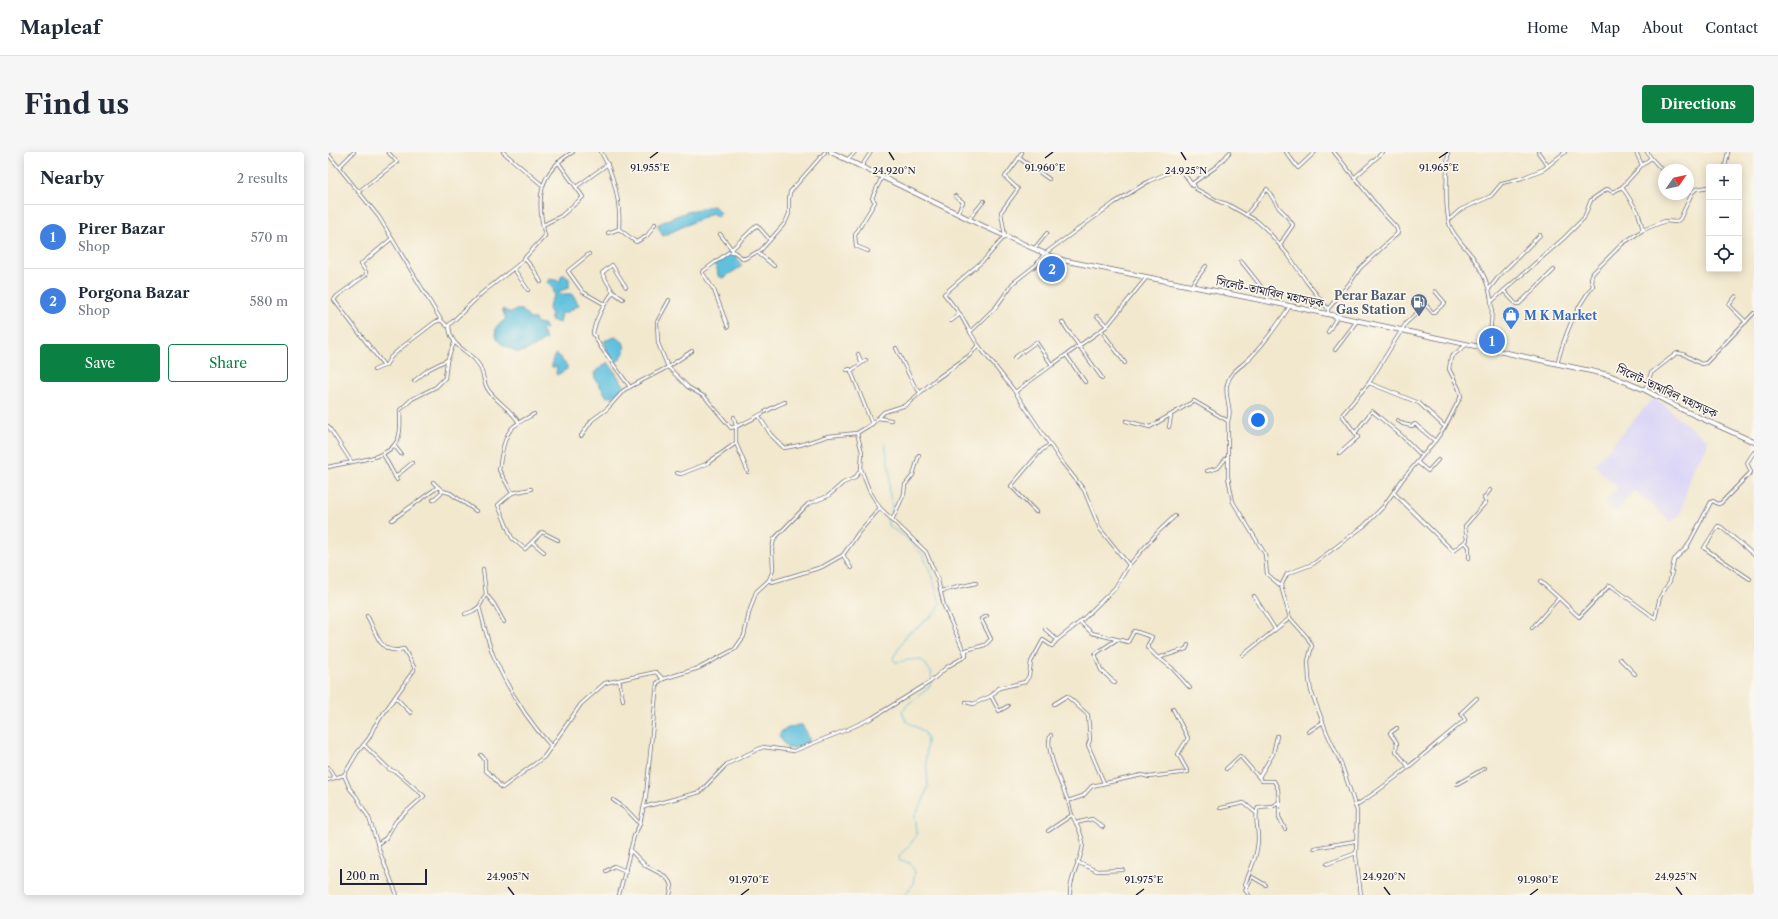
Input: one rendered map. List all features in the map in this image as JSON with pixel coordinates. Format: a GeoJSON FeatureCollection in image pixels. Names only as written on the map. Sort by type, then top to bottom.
{"type":"FeatureCollection","features":[{"type":"Feature","properties":{"kind":"highway","name":"সিলেট-তামাবিল মহাসড়ক"},"geometry":{"type":"LineString","coordinates":[[831,152],[957,214],[1057,259],[1290,306],[1609,376],[1645,390],[1683,410],[1754,442]]}},
{"type":"Feature","properties":{"kind":"street"},"geometry":{"type":"LineString","coordinates":[[339,167],[354,152]]}},
{"type":"Feature","properties":{"kind":"street"},"geometry":{"type":"LineString","coordinates":[[358,192],[397,162],[388,152]]}},
{"type":"Feature","properties":{"kind":"street"},"geometry":{"type":"LineString","coordinates":[[503,152],[543,185]]}},
{"type":"Feature","properties":{"kind":"street"},"geometry":{"type":"LineString","coordinates":[[562,152],[565,157]]}},
{"type":"Feature","properties":{"kind":"street"},"geometry":{"type":"LineString","coordinates":[[449,325],[482,293],[525,259],[545,236],[541,203],[543,185],[548,173],[558,162],[573,152]]}},
{"type":"Feature","properties":{"kind":"street"},"geometry":{"type":"LineString","coordinates":[[601,152],[608,164],[620,212],[619,229]]}},
{"type":"Feature","properties":{"kind":"street"},"geometry":{"type":"LineString","coordinates":[[720,234],[734,252],[744,259],[757,252],[785,223],[789,214],[789,199],[793,188],[825,152]]}},
{"type":"Feature","properties":{"kind":"street"},"geometry":{"type":"LineString","coordinates":[[848,160],[855,152]]}},
{"type":"Feature","properties":{"kind":"street"},"geometry":{"type":"LineString","coordinates":[[861,167],[871,152]]}},
{"type":"Feature","properties":{"kind":"street"},"geometry":{"type":"LineString","coordinates":[[1022,152],[1005,177],[1018,189],[1001,212],[1005,236],[985,259],[944,294],[960,314],[978,345],[1015,392],[1050,444],[1084,490],[1100,529],[1129,565]]}},
{"type":"Feature","properties":{"kind":"street"},"geometry":{"type":"LineString","coordinates":[[1193,186],[1193,183],[1217,166],[1230,152]]}},
{"type":"Feature","properties":{"kind":"street"},"geometry":{"type":"LineString","coordinates":[[1286,152],[1298,168],[1315,152]]}},
{"type":"Feature","properties":{"kind":"street"},"geometry":{"type":"LineString","coordinates":[[1328,309],[1360,268],[1398,233],[1396,227],[1334,152]]}},
{"type":"Feature","properties":{"kind":"street"},"geometry":{"type":"LineString","coordinates":[[1354,178],[1383,152]]}},
{"type":"Feature","properties":{"kind":"street"},"geometry":{"type":"LineString","coordinates":[[1448,152],[1447,188],[1450,227],[1480,267],[1486,278],[1492,301],[1492,326],[1487,349]]}},
{"type":"Feature","properties":{"kind":"street"},"geometry":{"type":"LineString","coordinates":[[1538,152],[1548,166]]}},
{"type":"Feature","properties":{"kind":"street"},"geometry":{"type":"LineString","coordinates":[[1449,220],[1460,210],[1491,196],[1502,183],[1522,178],[1548,166],[1565,152]]}},
{"type":"Feature","properties":{"kind":"street"},"geometry":{"type":"LineString","coordinates":[[1636,152],[1642,165]]}},
{"type":"Feature","properties":{"kind":"street"},"geometry":{"type":"LineString","coordinates":[[1647,152],[1650,158],[1658,166]]}},
{"type":"Feature","properties":{"kind":"street"},"geometry":{"type":"LineString","coordinates":[[1725,164],[1728,152]]}},
{"type":"Feature","properties":{"kind":"street"},"geometry":{"type":"LineString","coordinates":[[328,154],[379,217],[441,320],[447,326],[449,325]]}},
{"type":"Feature","properties":{"kind":"street"},"geometry":{"type":"LineString","coordinates":[[1019,158],[1049,179]]}},
{"type":"Feature","properties":{"kind":"street"},"geometry":{"type":"LineString","coordinates":[[1492,301],[1584,218],[1591,200],[1607,189],[1613,192],[1622,187],[1650,158]]}},
{"type":"Feature","properties":{"kind":"street"},"geometry":{"type":"LineString","coordinates":[[543,225],[561,216],[583,197],[558,162]]}},
{"type":"Feature","properties":{"kind":"street"},"geometry":{"type":"LineString","coordinates":[[576,187],[608,164]]}},
{"type":"Feature","properties":{"kind":"street"},"geometry":{"type":"LineString","coordinates":[[970,332],[996,307],[1013,283],[1036,265],[1044,254],[1114,203],[1149,181],[1180,168],[1196,189],[1220,202],[1227,204],[1267,230],[1328,309],[1328,315]]}},
{"type":"Feature","properties":{"kind":"street"},"geometry":{"type":"LineString","coordinates":[[868,251],[856,246],[855,235],[875,202],[872,198],[882,177]]}},
{"type":"Feature","properties":{"kind":"street"},"geometry":{"type":"LineString","coordinates":[[1622,187],[1638,212],[1643,230]]}},
{"type":"Feature","properties":{"kind":"street"},"geometry":{"type":"LineString","coordinates":[[1557,364],[1569,326],[1582,300],[1593,286],[1590,278],[1594,273],[1622,244],[1643,230],[1665,221],[1676,222],[1680,219],[1696,189],[1706,187]]}},
{"type":"Feature","properties":{"kind":"street"},"geometry":{"type":"LineString","coordinates":[[1246,215],[1268,189],[1279,208],[1293,225],[1280,246]]}},
{"type":"Feature","properties":{"kind":"street"},"geometry":{"type":"LineString","coordinates":[[956,196],[963,202],[957,214]]}},
{"type":"Feature","properties":{"kind":"street"},"geometry":{"type":"LineString","coordinates":[[968,219],[984,201]]}},
{"type":"Feature","properties":{"kind":"street"},"geometry":{"type":"LineString","coordinates":[[619,229],[636,242],[647,236],[655,224]]}},
{"type":"Feature","properties":{"kind":"street"},"geometry":{"type":"LineString","coordinates":[[732,249],[757,225],[770,240]]}},
{"type":"Feature","properties":{"kind":"street"},"geometry":{"type":"LineString","coordinates":[[608,233],[619,229]]}},
{"type":"Feature","properties":{"kind":"street"},"geometry":{"type":"LineString","coordinates":[[1034,249],[1047,232]]}},
{"type":"Feature","properties":{"kind":"street"},"geometry":{"type":"LineString","coordinates":[[1489,289],[1500,275],[1540,235]]}},
{"type":"Feature","properties":{"kind":"street"},"geometry":{"type":"LineString","coordinates":[[383,366],[334,300],[337,296],[366,275],[366,272],[361,264],[391,238]]}},
{"type":"Feature","properties":{"kind":"street"},"geometry":{"type":"LineString","coordinates":[[728,326],[714,290],[702,272],[729,252],[734,252]]}},
{"type":"Feature","properties":{"kind":"street"},"geometry":{"type":"LineString","coordinates":[[757,252],[774,266]]}},
{"type":"Feature","properties":{"kind":"street"},"geometry":{"type":"LineString","coordinates":[[589,254],[568,271],[583,292],[604,304]]}},
{"type":"Feature","properties":{"kind":"street"},"geometry":{"type":"LineString","coordinates":[[525,259],[541,282]]}},
{"type":"Feature","properties":{"kind":"street"},"geometry":{"type":"LineString","coordinates":[[1241,262],[1267,294],[1269,302]]}},
{"type":"Feature","properties":{"kind":"street"},"geometry":{"type":"LineString","coordinates":[[623,299],[613,292],[602,273],[612,265],[626,287]]}},
{"type":"Feature","properties":{"kind":"street"},"geometry":{"type":"LineString","coordinates":[[1191,286],[1206,266]]}},
{"type":"Feature","properties":{"kind":"street"},"geometry":{"type":"LineString","coordinates":[[514,269],[528,290]]}},
{"type":"Feature","properties":{"kind":"street"},"geometry":{"type":"LineString","coordinates":[[1504,291],[1516,304],[1519,304],[1554,270]]}},
{"type":"Feature","properties":{"kind":"street"},"geometry":{"type":"LineString","coordinates":[[1015,392],[1107,326],[1148,277]]}},
{"type":"Feature","properties":{"kind":"street"},"geometry":{"type":"LineString","coordinates":[[1339,454],[1358,437],[1342,415],[1369,383],[1406,323],[1426,305],[1434,313],[1445,303],[1435,290]]}},
{"type":"Feature","properties":{"kind":"street"},"geometry":{"type":"LineString","coordinates":[[613,292],[604,304],[596,320],[593,333],[600,346],[630,387]]}},
{"type":"Feature","properties":{"kind":"street"},"geometry":{"type":"LineString","coordinates":[[1736,296],[1729,305],[1746,322]]}},
{"type":"Feature","properties":{"kind":"street"},"geometry":{"type":"LineString","coordinates":[[669,300],[657,322],[658,343],[668,367],[688,387],[705,397],[731,428],[759,416],[774,406],[785,402]]}},
{"type":"Feature","properties":{"kind":"street"},"geometry":{"type":"LineString","coordinates":[[1290,306],[1250,358],[1233,371],[1227,384],[1226,395],[1231,414],[1228,421],[1228,477],[1233,502],[1265,554],[1267,574],[1281,586],[1290,618],[1307,637],[1312,646],[1308,661],[1311,691],[1341,763],[1357,811],[1355,841],[1361,895]]}},
{"type":"Feature","properties":{"kind":"street"},"geometry":{"type":"LineString","coordinates":[[1645,390],[1651,373],[1676,354],[1683,354],[1701,364],[1706,363],[1754,313]]}},
{"type":"Feature","properties":{"kind":"street"},"geometry":{"type":"LineString","coordinates":[[951,321],[960,314]]}},
{"type":"Feature","properties":{"kind":"street"},"geometry":{"type":"LineString","coordinates":[[1097,316],[1107,326]]}},
{"type":"Feature","properties":{"kind":"street"},"geometry":{"type":"LineString","coordinates":[[1328,332],[1337,317]]}},
{"type":"Feature","properties":{"kind":"street"},"geometry":{"type":"LineString","coordinates":[[374,370],[386,365],[391,357],[402,347],[435,322],[441,320]]}},
{"type":"Feature","properties":{"kind":"street"},"geometry":{"type":"LineString","coordinates":[[1335,350],[1357,321]]}},
{"type":"Feature","properties":{"kind":"street"},"geometry":{"type":"LineString","coordinates":[[1062,322],[1102,378]]}},
{"type":"Feature","properties":{"kind":"street"},"geometry":{"type":"LineString","coordinates":[[449,325],[450,335],[454,343],[480,366],[489,392],[515,416],[519,423]]}},
{"type":"Feature","properties":{"kind":"street"},"geometry":{"type":"LineString","coordinates":[[1101,330],[1125,363]]}},
{"type":"Feature","properties":{"kind":"street"},"geometry":{"type":"LineString","coordinates":[[1014,358],[1036,342],[1052,364]]}},
{"type":"Feature","properties":{"kind":"street"},"geometry":{"type":"LineString","coordinates":[[328,466],[383,454],[394,445],[398,441],[400,410],[412,399],[436,387],[445,378],[447,360],[454,343]]}},
{"type":"Feature","properties":{"kind":"street"},"geometry":{"type":"LineString","coordinates":[[759,416],[771,435],[784,448],[800,445],[828,436],[857,433],[872,424],[884,412],[906,405],[920,392],[970,355],[978,345]]}},
{"type":"Feature","properties":{"kind":"street"},"geometry":{"type":"LineString","coordinates":[[1281,586],[1287,574],[1314,564],[1358,530],[1383,507],[1445,427],[1461,396],[1460,389],[1449,369],[1451,357],[1466,345]]}},
{"type":"Feature","properties":{"kind":"street"},"geometry":{"type":"LineString","coordinates":[[896,348],[914,385],[920,392]]}},
{"type":"Feature","properties":{"kind":"street"},"geometry":{"type":"LineString","coordinates":[[581,436],[592,420],[607,409],[624,390],[668,367],[692,351]]}},
{"type":"Feature","properties":{"kind":"street"},"geometry":{"type":"LineString","coordinates":[[858,354],[862,363]]}},
{"type":"Feature","properties":{"kind":"street"},"geometry":{"type":"LineString","coordinates":[[1066,355],[1084,382]]}},
{"type":"Feature","properties":{"kind":"street"},"geometry":{"type":"LineString","coordinates":[[414,381],[429,369],[447,360]]}},
{"type":"Feature","properties":{"kind":"street"},"geometry":{"type":"LineString","coordinates":[[851,371],[866,360]]}},
{"type":"Feature","properties":{"kind":"street"},"geometry":{"type":"LineString","coordinates":[[847,370],[850,369],[851,371]]}},
{"type":"Feature","properties":{"kind":"street"},"geometry":{"type":"LineString","coordinates":[[851,371],[872,424]]}},
{"type":"Feature","properties":{"kind":"street"},"geometry":{"type":"LineString","coordinates":[[1369,383],[1419,403],[1445,427]]}},
{"type":"Feature","properties":{"kind":"street"},"geometry":{"type":"LineString","coordinates":[[1126,421],[1150,427],[1194,401],[1228,421]]}},
{"type":"Feature","properties":{"kind":"street"},"geometry":{"type":"LineString","coordinates":[[1355,433],[1372,411],[1402,436],[1422,456]]}},
{"type":"Feature","properties":{"kind":"street"},"geometry":{"type":"LineString","coordinates":[[512,493],[499,470],[504,445],[510,431],[519,423],[534,414]]}},
{"type":"Feature","properties":{"kind":"street"},"geometry":{"type":"LineString","coordinates":[[1169,427],[1171,415]]}},
{"type":"Feature","properties":{"kind":"street"},"geometry":{"type":"LineString","coordinates":[[734,418],[736,426],[736,443],[748,472]]}},
{"type":"Feature","properties":{"kind":"street"},"geometry":{"type":"LineString","coordinates":[[878,418],[891,420]]}},
{"type":"Feature","properties":{"kind":"street"},"geometry":{"type":"LineString","coordinates":[[1396,420],[1403,424],[1412,426],[1415,424],[1434,441]]}},
{"type":"Feature","properties":{"kind":"street"},"geometry":{"type":"LineString","coordinates":[[328,426],[352,461]]}},
{"type":"Feature","properties":{"kind":"street"},"geometry":{"type":"LineString","coordinates":[[857,433],[862,452],[861,469],[869,490],[880,508],[926,552],[938,580],[944,606],[966,656]]}},
{"type":"Feature","properties":{"kind":"street"},"geometry":{"type":"LineString","coordinates":[[677,473],[681,474],[706,464],[736,443]]}},
{"type":"Feature","properties":{"kind":"street"},"geometry":{"type":"LineString","coordinates":[[1036,512],[1011,486],[1050,444]]}},
{"type":"Feature","properties":{"kind":"street"},"geometry":{"type":"LineString","coordinates":[[394,445],[401,454]]}},
{"type":"Feature","properties":{"kind":"street"},"geometry":{"type":"LineString","coordinates":[[1540,581],[1579,617],[1610,585],[1655,618],[1660,597],[1670,581],[1674,560],[1687,546],[1711,502],[1713,501],[1718,504],[1720,503],[1751,472],[1747,463],[1754,452]]}},
{"type":"Feature","properties":{"kind":"street"},"geometry":{"type":"LineString","coordinates":[[383,454],[396,479],[412,463]]}},
{"type":"Feature","properties":{"kind":"street"},"geometry":{"type":"LineString","coordinates":[[892,520],[904,494],[905,485],[913,475],[919,455]]}},
{"type":"Feature","properties":{"kind":"street"},"geometry":{"type":"LineString","coordinates":[[1207,471],[1218,468],[1228,456]]}},
{"type":"Feature","properties":{"kind":"street"},"geometry":{"type":"LineString","coordinates":[[1417,462],[1428,471],[1438,460]]}},
{"type":"Feature","properties":{"kind":"street"},"geometry":{"type":"LineString","coordinates":[[619,895],[630,850],[634,836],[640,824],[644,807],[657,683],[663,679],[699,668],[735,649],[744,636],[749,613],[756,592],[769,580],[773,570],[772,548],[774,539],[808,504],[828,496],[843,483],[855,478],[861,469]]}},
{"type":"Feature","properties":{"kind":"street"},"geometry":{"type":"LineString","coordinates":[[433,482],[443,491],[450,493],[476,511]]}},
{"type":"Feature","properties":{"kind":"street"},"geometry":{"type":"LineString","coordinates":[[392,520],[438,487]]}},
{"type":"Feature","properties":{"kind":"street"},"geometry":{"type":"LineString","coordinates":[[531,489],[512,493],[498,506],[512,538],[525,549],[542,532],[558,540]]}},
{"type":"Feature","properties":{"kind":"street"},"geometry":{"type":"LineString","coordinates":[[1394,493],[1453,551],[1467,540],[1465,526],[1486,502],[1484,498],[1490,490]]}},
{"type":"Feature","properties":{"kind":"street"},"geometry":{"type":"LineString","coordinates":[[433,500],[443,491]]}},
{"type":"Feature","properties":{"kind":"street"},"geometry":{"type":"LineString","coordinates":[[769,580],[772,582],[822,567],[843,555],[859,532],[880,508]]}},
{"type":"Feature","properties":{"kind":"street"},"geometry":{"type":"LineString","coordinates":[[966,702],[973,704],[992,696],[999,688],[1024,682],[1029,676],[1031,662],[1042,640],[1052,646],[1057,640],[1080,622],[1115,588],[1129,565],[1159,531],[1175,516]]}},
{"type":"Feature","properties":{"kind":"street"},"geometry":{"type":"LineString","coordinates":[[1750,579],[1704,548],[1718,526],[1754,555]]}},
{"type":"Feature","properties":{"kind":"street"},"geometry":{"type":"LineString","coordinates":[[532,542],[544,552]]}},
{"type":"Feature","properties":{"kind":"street"},"geometry":{"type":"LineString","coordinates":[[1465,542],[1469,547],[1469,558]]}},
{"type":"Feature","properties":{"kind":"street"},"geometry":{"type":"LineString","coordinates":[[843,555],[851,568]]}},
{"type":"Feature","properties":{"kind":"street"},"geometry":{"type":"LineString","coordinates":[[483,569],[486,594],[504,622]]}},
{"type":"Feature","properties":{"kind":"street"},"geometry":{"type":"LineString","coordinates":[[940,591],[976,583]]}},
{"type":"Feature","properties":{"kind":"street"},"geometry":{"type":"LineString","coordinates":[[465,614],[479,607],[486,594]]}},
{"type":"Feature","properties":{"kind":"street"},"geometry":{"type":"LineString","coordinates":[[1254,596],[1275,628]]}},
{"type":"Feature","properties":{"kind":"street"},"geometry":{"type":"LineString","coordinates":[[1532,628],[1559,598]]}},
{"type":"Feature","properties":{"kind":"street"},"geometry":{"type":"LineString","coordinates":[[479,607],[494,656],[514,697],[536,730],[551,746]]}},
{"type":"Feature","properties":{"kind":"street"},"geometry":{"type":"LineString","coordinates":[[328,780],[344,775],[374,728],[413,674],[414,667],[404,649],[392,650],[387,648],[375,635],[374,626],[367,616]]}},
{"type":"Feature","properties":{"kind":"street"},"geometry":{"type":"LineString","coordinates":[[966,656],[966,650],[985,645],[991,639],[981,619],[987,616]]}},
{"type":"Feature","properties":{"kind":"street"},"geometry":{"type":"LineString","coordinates":[[1243,655],[1275,628],[1290,618]]}},
{"type":"Feature","properties":{"kind":"street"},"geometry":{"type":"LineString","coordinates":[[1080,622],[1092,633],[1128,642],[1134,631],[1152,638],[1147,646],[1158,658],[1172,668],[1190,688]]}},
{"type":"Feature","properties":{"kind":"street"},"geometry":{"type":"LineString","coordinates":[[1045,628],[1057,640]]}},
{"type":"Feature","properties":{"kind":"street"},"geometry":{"type":"LineString","coordinates":[[1115,683],[1101,670],[1095,654],[1116,639]]}},
{"type":"Feature","properties":{"kind":"street"},"geometry":{"type":"LineString","coordinates":[[1158,658],[1186,649],[1188,645]]}},
{"type":"Feature","properties":{"kind":"street"},"geometry":{"type":"LineString","coordinates":[[644,807],[700,792],[727,764],[763,747],[794,750],[846,730],[872,718],[930,682],[947,667],[966,656]]}},
{"type":"Feature","properties":{"kind":"street"},"geometry":{"type":"LineString","coordinates":[[1620,659],[1635,674]]}},
{"type":"Feature","properties":{"kind":"street"},"geometry":{"type":"LineString","coordinates":[[481,755],[485,760],[485,770],[502,788],[544,757],[581,704],[604,683],[656,672],[663,679]]}},
{"type":"Feature","properties":{"kind":"street"},"geometry":{"type":"LineString","coordinates":[[619,680],[623,700]]}},
{"type":"Feature","properties":{"kind":"street"},"geometry":{"type":"LineString","coordinates":[[992,696],[999,711],[1008,706]]}},
{"type":"Feature","properties":{"kind":"street"},"geometry":{"type":"LineString","coordinates":[[1054,704],[1067,696],[1088,715],[1090,740],[1088,745],[1104,783]]}},
{"type":"Feature","properties":{"kind":"street"},"geometry":{"type":"LineString","coordinates":[[396,698],[410,713]]}},
{"type":"Feature","properties":{"kind":"street"},"geometry":{"type":"LineString","coordinates":[[1356,806],[1381,790],[1465,720],[1461,713],[1477,698]]}},
{"type":"Feature","properties":{"kind":"street"},"geometry":{"type":"LineString","coordinates":[[1068,801],[1083,796],[1092,786],[1104,783],[1142,775],[1149,777],[1188,772],[1178,754],[1188,738],[1173,709]]}},
{"type":"Feature","properties":{"kind":"street"},"geometry":{"type":"LineString","coordinates":[[1308,732],[1323,722]]}},
{"type":"Feature","properties":{"kind":"street"},"geometry":{"type":"LineString","coordinates":[[1397,728],[1390,733],[1397,743],[1396,751],[1408,766]]}},
{"type":"Feature","properties":{"kind":"street"},"geometry":{"type":"LineString","coordinates":[[1051,734],[1049,738],[1050,749],[1083,843],[1069,887],[1070,895]]}},
{"type":"Feature","properties":{"kind":"street"},"geometry":{"type":"LineString","coordinates":[[1259,778],[1273,754],[1277,736]]}},
{"type":"Feature","properties":{"kind":"street"},"geometry":{"type":"LineString","coordinates":[[364,745],[389,769],[396,772],[424,796],[396,821],[386,838],[377,844]]}},
{"type":"Feature","properties":{"kind":"street"},"geometry":{"type":"LineString","coordinates":[[1226,769],[1240,756],[1262,781],[1274,781],[1278,789],[1279,817],[1285,829]]}},
{"type":"Feature","properties":{"kind":"street"},"geometry":{"type":"LineString","coordinates":[[328,767],[335,778]]}},
{"type":"Feature","properties":{"kind":"street"},"geometry":{"type":"LineString","coordinates":[[1457,784],[1485,768]]}},
{"type":"Feature","properties":{"kind":"street"},"geometry":{"type":"LineString","coordinates":[[344,775],[350,789],[366,812],[397,895]]}},
{"type":"Feature","properties":{"kind":"street"},"geometry":{"type":"LineString","coordinates":[[613,800],[626,809],[640,824]]}},
{"type":"Feature","properties":{"kind":"street"},"geometry":{"type":"LineString","coordinates":[[1247,886],[1245,884],[1255,858],[1258,839],[1256,813],[1258,807],[1272,806],[1279,802]]}},
{"type":"Feature","properties":{"kind":"street"},"geometry":{"type":"LineString","coordinates":[[1220,808],[1244,803],[1256,813]]}},
{"type":"Feature","properties":{"kind":"street"},"geometry":{"type":"LineString","coordinates":[[1048,831],[1072,815]]}},
{"type":"Feature","properties":{"kind":"street"},"geometry":{"type":"LineString","coordinates":[[1076,823],[1092,820],[1103,827]]}},
{"type":"Feature","properties":{"kind":"street"},"geometry":{"type":"LineString","coordinates":[[1314,848],[1355,841]]}},
{"type":"Feature","properties":{"kind":"street"},"geometry":{"type":"LineString","coordinates":[[630,850],[646,866],[665,876],[669,880],[672,885],[670,895]]}},
{"type":"Feature","properties":{"kind":"street"},"geometry":{"type":"LineString","coordinates":[[1327,864],[1356,853]]}},
{"type":"Feature","properties":{"kind":"street"},"geometry":{"type":"LineString","coordinates":[[1077,862],[1097,871],[1123,870]]}},
{"type":"Feature","properties":{"kind":"street"},"geometry":{"type":"LineString","coordinates":[[606,871],[614,866],[626,871]]}},
{"type":"Feature","properties":{"kind":"street"},"geometry":{"type":"LineString","coordinates":[[1249,895],[1245,890],[1252,877],[1266,886]]}},
{"type":"Feature","properties":{"kind":"shaded area"},"geometry":{"type":"Polygon","coordinates":[[[1653,398],[1663,403],[1679,419],[1708,440],[1707,447],[1694,467],[1680,516],[1671,522],[1635,490],[1615,512],[1605,502],[1618,488],[1594,465],[1653,398]]]}},
{"type":"Feature","properties":{"kind":"water"},"geometry":{"type":"Polygon","coordinates":[[[714,206],[721,214],[717,217],[712,213],[663,236],[657,225],[685,213],[714,206]]]}},
{"type":"Feature","properties":{"kind":"water"},"geometry":{"type":"Polygon","coordinates":[[[729,253],[735,255],[742,266],[723,278],[718,276],[717,268],[714,265],[729,253]]]}},
{"type":"Feature","properties":{"kind":"water"},"geometry":{"type":"Polygon","coordinates":[[[562,275],[566,275],[569,279],[569,288],[559,291],[560,294],[572,294],[579,305],[566,313],[561,313],[559,323],[551,320],[551,313],[549,311],[550,302],[555,296],[553,288],[547,282],[549,279],[560,281],[562,275]]]}},
{"type":"Feature","properties":{"kind":"water"},"geometry":{"type":"Polygon","coordinates":[[[502,309],[511,313],[516,310],[522,310],[530,319],[535,319],[536,323],[543,324],[546,329],[541,330],[546,339],[534,347],[518,353],[502,344],[497,338],[496,327],[506,319],[502,309]]]}},
{"type":"Feature","properties":{"kind":"water"},"geometry":{"type":"Polygon","coordinates":[[[615,337],[623,342],[625,348],[623,355],[617,362],[608,354],[604,341],[615,337]]]}},
{"type":"Feature","properties":{"kind":"water"},"geometry":{"type":"Polygon","coordinates":[[[557,354],[567,366],[567,369],[557,375],[557,367],[552,367],[554,357],[557,354]]]}},
{"type":"Feature","properties":{"kind":"water"},"geometry":{"type":"Polygon","coordinates":[[[608,362],[625,387],[614,396],[607,397],[595,378],[594,373],[608,362]]]}},
{"type":"Feature","properties":{"kind":"water"},"geometry":{"type":"Polygon","coordinates":[[[802,725],[808,735],[809,742],[796,748],[787,748],[779,735],[783,730],[802,725]]]}},
{"type":"Feature","properties":{"kind":"waterway"},"geometry":{"type":"LineString","coordinates":[[885,444],[890,474],[889,491],[892,505],[892,513],[890,515]]}},
{"type":"Feature","properties":{"kind":"waterway"},"geometry":{"type":"LineString","coordinates":[[888,518],[888,526],[903,535],[923,555],[933,579],[940,603],[936,612],[908,633],[893,658],[895,662],[913,660],[923,661],[931,672],[932,679]]}},
{"type":"Feature","properties":{"kind":"waterway"},"geometry":{"type":"LineString","coordinates":[[905,895],[913,884],[915,872],[910,863],[900,861],[899,856],[912,842],[917,833],[915,815],[923,801],[928,786],[926,757],[927,737],[923,731],[906,721],[902,711],[932,682]]}},
{"type":"Feature","properties":{"kind":"place","name":"Porgona Bazar"},"geometry":{"type":"Point","coordinates":[1052,269]}},
{"type":"Feature","properties":{"kind":"place","name":"Perar Bazar Gas Station"},"geometry":{"type":"Point","coordinates":[1419,317]}},
{"type":"Feature","properties":{"kind":"place","name":"M K Market"},"geometry":{"type":"Point","coordinates":[1511,330]}},
{"type":"Feature","properties":{"kind":"place","name":"Pirer Bazar"},"geometry":{"type":"Point","coordinates":[1492,341]}}]}
